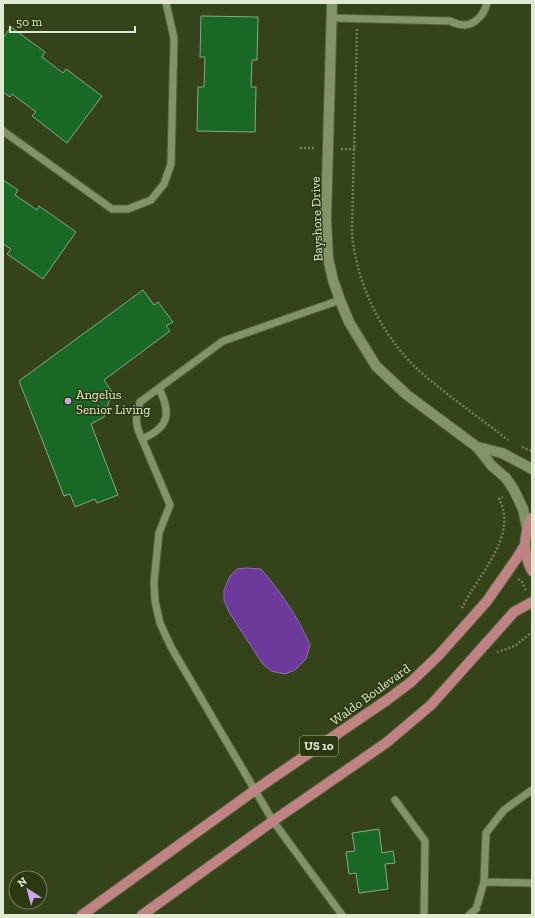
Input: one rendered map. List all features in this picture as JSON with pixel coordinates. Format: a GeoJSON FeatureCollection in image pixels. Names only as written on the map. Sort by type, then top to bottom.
{"type":"FeatureCollection","features":[{"type":"Feature","properties":{"kind":"main road","name":"US 10"},"geometry":{"type":"LineString","coordinates":[[524,545],[527,528],[532,518]]}},
{"type":"Feature","properties":{"kind":"main road","name":"Waldo Boulevard"},"geometry":{"type":"LineString","coordinates":[[82,915],[255,790],[387,700],[426,669],[487,601],[517,558],[524,545]]}},
{"type":"Feature","properties":{"kind":"main road"},"geometry":{"type":"LineString","coordinates":[[524,545],[528,563],[532,571]]}},
{"type":"Feature","properties":{"kind":"main road","name":"US 10"},"geometry":{"type":"LineString","coordinates":[[142,915],[273,821],[386,743],[431,705],[514,612],[532,602]]}},
{"type":"Feature","properties":{"kind":"street","name":"Bayshore Drive"},"geometry":{"type":"LineString","coordinates":[[332,3],[326,219],[328,258],[333,280],[349,322],[376,366],[407,395],[477,447]]}},
{"type":"Feature","properties":{"kind":"street"},"geometry":{"type":"LineString","coordinates":[[477,447],[502,452],[532,469]]}},
{"type":"Feature","properties":{"kind":"street"},"geometry":{"type":"LineString","coordinates":[[477,447],[492,466],[506,478],[514,490],[523,509],[527,528]]}},
{"type":"Feature","properties":{"kind":"lane"},"geometry":{"type":"LineString","coordinates":[[3,131],[112,208],[128,209],[151,200],[164,184],[171,164],[174,38],[166,3]]}},
{"type":"Feature","properties":{"kind":"lane"},"geometry":{"type":"LineString","coordinates":[[332,18],[358,20],[450,21],[465,25],[474,22],[481,16],[487,3]]}},
{"type":"Feature","properties":{"kind":"lane"},"geometry":{"type":"LineString","coordinates":[[340,300],[223,341],[140,402],[136,422],[138,432],[170,505],[159,533],[155,564],[155,601],[160,623],[171,647],[273,821],[342,915]]}},
{"type":"Feature","properties":{"kind":"lane"},"geometry":{"type":"LineString","coordinates":[[142,440],[154,434],[161,427],[165,419],[165,400],[158,388]]}},
{"type":"Feature","properties":{"kind":"lane"},"geometry":{"type":"LineString","coordinates":[[469,915],[476,909],[484,882],[486,833],[504,810],[532,790]]}},
{"type":"Feature","properties":{"kind":"lane"},"geometry":{"type":"LineString","coordinates":[[395,800],[425,841],[424,915]]}},
{"type":"Feature","properties":{"kind":"lane"},"geometry":{"type":"LineString","coordinates":[[484,882],[532,883]]}},
{"type":"Feature","properties":{"kind":"path"},"geometry":{"type":"LineString","coordinates":[[358,20],[352,231],[353,249],[363,285],[388,332],[409,360],[424,374],[510,441]]}},
{"type":"Feature","properties":{"kind":"path"},"geometry":{"type":"LineString","coordinates":[[467,597],[490,564],[503,533],[505,512],[500,499],[514,490]]}},
{"type":"Feature","properties":{"kind":"path"},"geometry":{"type":"LineString","coordinates":[[516,646],[532,632]]}},
{"type":"Feature","properties":{"kind":"shaded area"},"geometry":{"type":"Polygon","coordinates":[[[237,569],[261,569],[288,605],[310,645],[306,659],[295,670],[285,674],[271,671],[262,663],[229,612],[224,600],[224,590],[230,576],[237,569]]]}},
{"type":"Feature","properties":{"kind":"building"},"geometry":{"type":"Polygon","coordinates":[[[201,16],[258,17],[257,60],[252,60],[251,87],[256,87],[255,132],[197,131],[198,87],[204,87],[205,57],[200,57],[201,16]]]}},
{"type":"Feature","properties":{"kind":"building"},"geometry":{"type":"Polygon","coordinates":[[[11,27],[45,52],[42,57],[63,73],[66,69],[102,96],[67,143],[32,116],[36,112],[12,94],[10,97],[3,92],[3,38],[11,27]]]}},
{"type":"Feature","properties":{"kind":"building"},"geometry":{"type":"Polygon","coordinates":[[[3,180],[18,190],[15,195],[37,210],[39,206],[76,232],[43,279],[7,254],[11,249],[3,244],[3,180]]]}},
{"type":"Feature","properties":{"kind":"building","name":"Angelus Senior Living"},"geometry":{"type":"Polygon","coordinates":[[[143,290],[154,305],[158,302],[173,322],[166,326],[170,331],[104,380],[112,392],[104,417],[91,424],[118,495],[97,503],[95,499],[75,507],[70,494],[64,496],[19,381],[143,290]]]}},
{"type":"Feature","properties":{"kind":"building"},"geometry":{"type":"Polygon","coordinates":[[[379,829],[382,853],[393,851],[395,863],[385,864],[388,889],[359,893],[356,873],[349,874],[346,852],[355,851],[352,833],[379,829]]]}},
{"type":"Feature","properties":{"kind":"place","name":"Angelus Senior Living"},"geometry":{"type":"Point","coordinates":[68,401]}}]}
